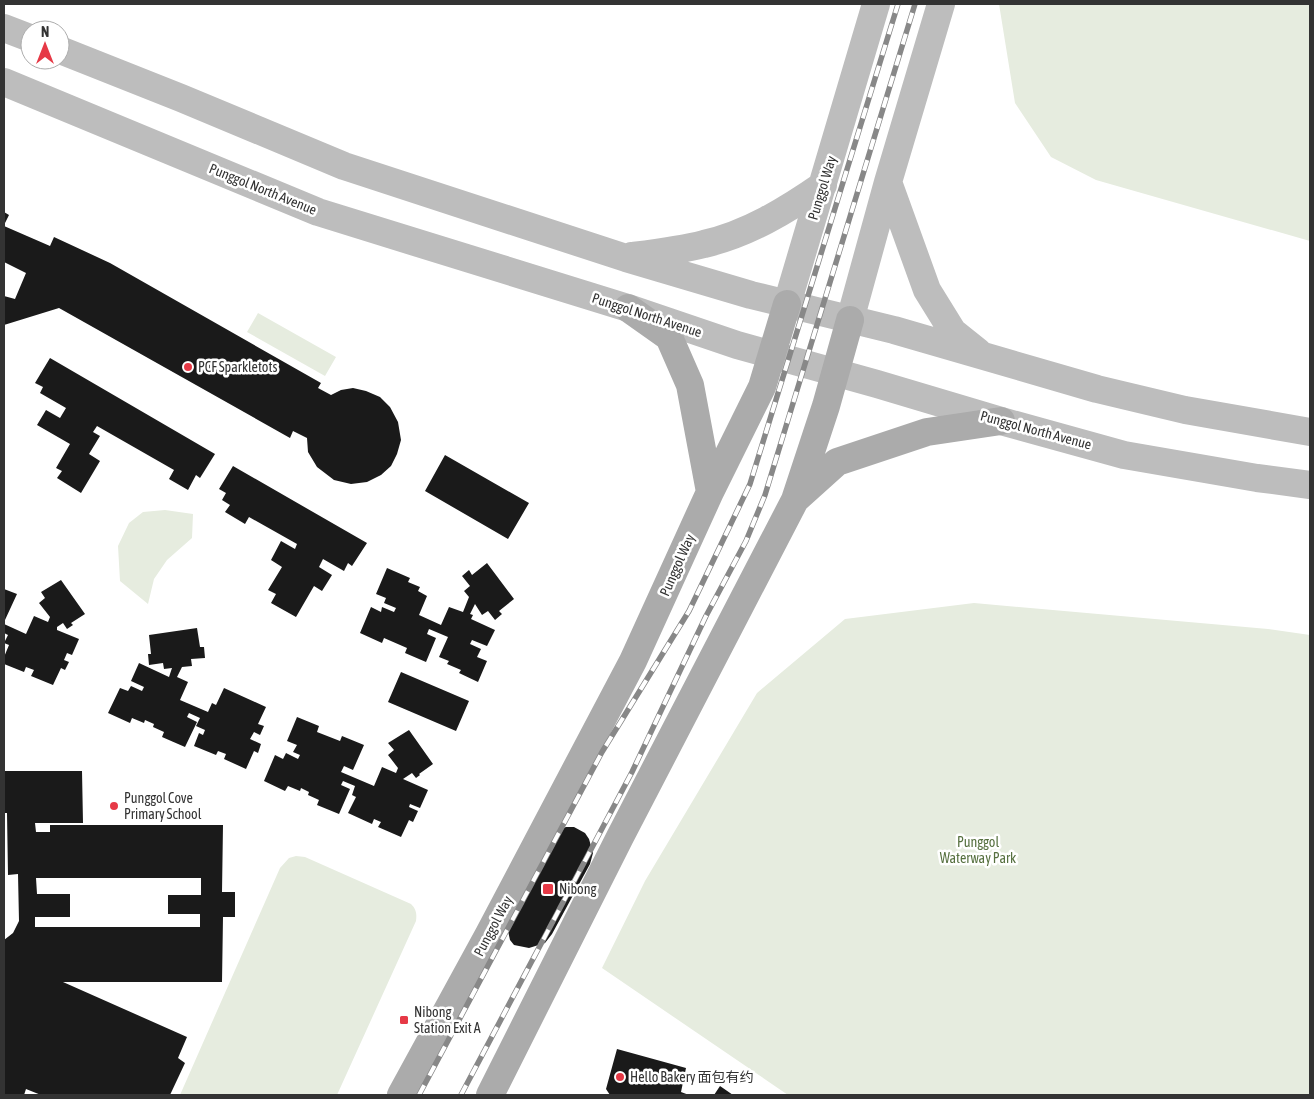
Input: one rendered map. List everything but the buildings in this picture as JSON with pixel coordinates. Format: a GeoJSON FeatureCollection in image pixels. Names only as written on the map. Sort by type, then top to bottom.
{"type":"FeatureCollection","features":[{"type":"Feature","properties":{"kind":"main road","name":"Punggol Way"},"geometry":{"type":"LineString","coordinates":[[402,1095],[634,661],[710,492],[762,387],[876,4]]}},
{"type":"Feature","properties":{"kind":"main road"},"geometry":{"type":"LineString","coordinates":[[490,1095],[620,837],[795,500],[826,406],[888,182],[941,4]]}},
{"type":"Feature","properties":{"kind":"main road"},"geometry":{"type":"LineString","coordinates":[[4,28],[20,34]]}},
{"type":"Feature","properties":{"kind":"main road"},"geometry":{"type":"LineString","coordinates":[[70,54],[344,166],[626,258],[751,295],[850,320],[1097,389],[1185,410],[1310,432]]}},
{"type":"Feature","properties":{"kind":"main road","name":"Punggol North Avenue"},"geometry":{"type":"LineString","coordinates":[[4,82],[318,212],[628,308],[736,345],[1124,454],[1257,478],[1310,485]]}},
{"type":"Feature","properties":{"kind":"main road"},"geometry":{"type":"LineString","coordinates":[[888,182],[927,290],[953,332],[982,356]]}},
{"type":"Feature","properties":{"kind":"main road"},"geometry":{"type":"LineString","coordinates":[[626,258],[704,244],[748,229],[791,207],[823,185]]}},
{"type":"Feature","properties":{"kind":"main road"},"geometry":{"type":"LineString","coordinates":[[628,308],[669,337],[690,385],[710,492]]}},
{"type":"Feature","properties":{"kind":"main road"},"geometry":{"type":"LineString","coordinates":[[795,500],[837,462],[927,432],[1001,421]]}},
{"type":"Feature","properties":{"kind":"green space"},"geometry":{"type":"Polygon","coordinates":[[[999,4],[1310,4],[1310,241],[1096,180],[1051,157],[1015,103],[999,4]]]}},
{"type":"Feature","properties":{"kind":"green space"},"geometry":{"type":"Polygon","coordinates":[[[258,313],[336,357],[325,376],[247,332],[258,313]]]}},
{"type":"Feature","properties":{"kind":"green space"},"geometry":{"type":"Polygon","coordinates":[[[165,510],[193,514],[192,538],[167,560],[154,579],[148,604],[120,581],[118,546],[129,523],[143,512],[165,510]]]}},
{"type":"Feature","properties":{"kind":"green space","name":"Punggol Waterway Park"},"geometry":{"type":"Polygon","coordinates":[[[974,603],[1268,629],[1310,635],[1310,1095],[788,1095],[602,968],[645,881],[757,693],[845,619],[974,603]]]}},
{"type":"Feature","properties":{"kind":"green space"},"geometry":{"type":"Polygon","coordinates":[[[296,856],[305,857],[411,904],[416,913],[416,921],[337,1095],[180,1095],[280,868],[289,858],[296,856]]]}},
{"type":"Feature","properties":{"kind":"railway"},"geometry":{"type":"LineString","coordinates":[[419,1095],[602,752],[689,611],[750,484],[898,4]]}},
{"type":"Feature","properties":{"kind":"railway"},"geometry":{"type":"LineString","coordinates":[[461,1095],[632,772],[706,616],[746,541],[765,495],[915,4]]}},
{"type":"Feature","properties":{"kind":"place","name":"PCF Sparkletots"},"geometry":{"type":"Point","coordinates":[188,367]}},
{"type":"Feature","properties":{"kind":"place","name":"Punggol Cove Primary School"},"geometry":{"type":"Point","coordinates":[114,806]}},
{"type":"Feature","properties":{"kind":"place","name":"Nibong"},"geometry":{"type":"Point","coordinates":[548,889]}},
{"type":"Feature","properties":{"kind":"place","name":"Nibong Station Exit A"},"geometry":{"type":"Point","coordinates":[404,1020]}},
{"type":"Feature","properties":{"kind":"place","name":"Hello Bakery 面包有约"},"geometry":{"type":"Point","coordinates":[620,1077]}}]}
